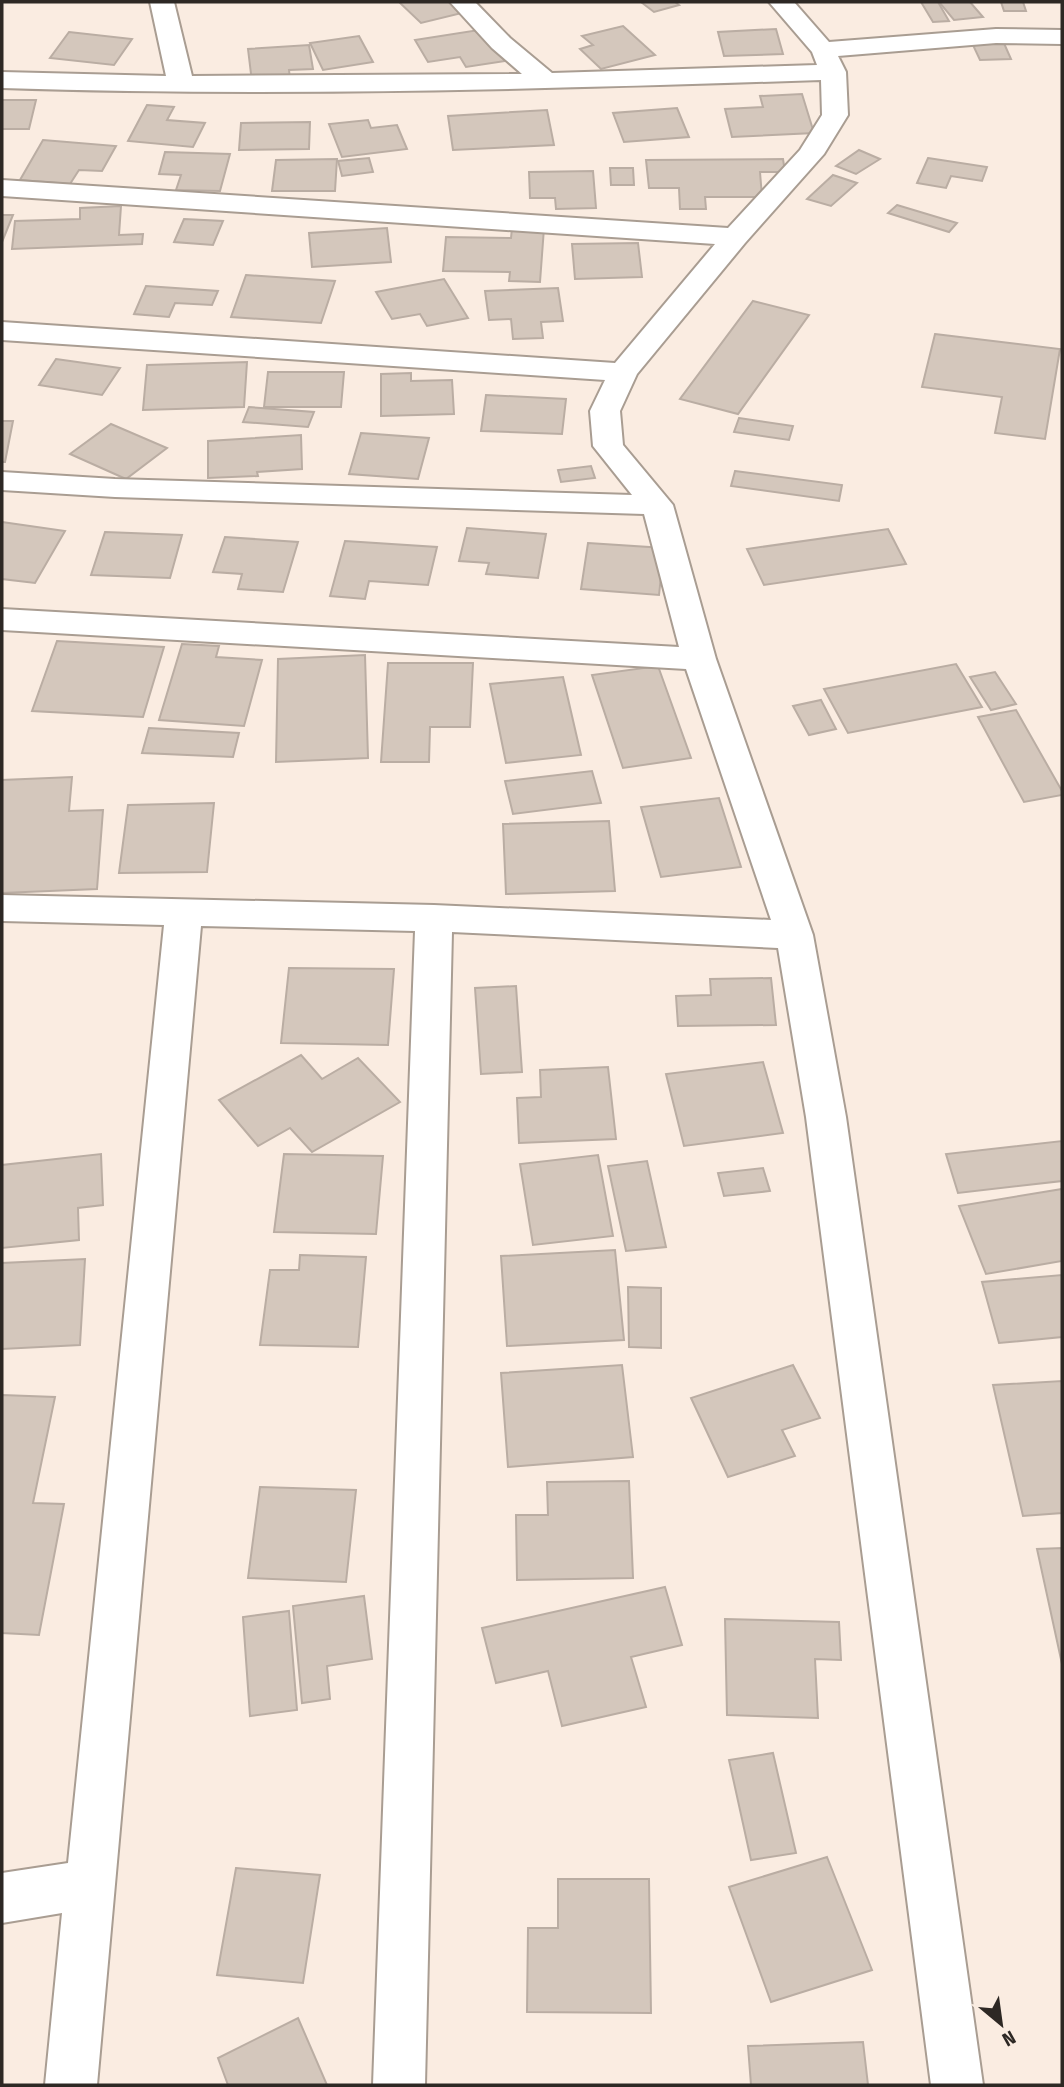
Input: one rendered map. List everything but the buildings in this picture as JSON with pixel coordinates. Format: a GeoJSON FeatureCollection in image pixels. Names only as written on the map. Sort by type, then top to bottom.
{"type":"FeatureCollection","features":[{"type":"Feature","properties":{"kind":"street"},"geometry":{"type":"LineString","coordinates":[[162,2],[181,85]]}},
{"type":"Feature","properties":{"kind":"street"},"geometry":{"type":"LineString","coordinates":[[462,2],[501,43],[547,82]]}},
{"type":"Feature","properties":{"kind":"street"},"geometry":{"type":"LineString","coordinates":[[781,2],[828,61],[835,115],[811,155],[735,237],[622,372],[605,411],[608,446],[657,505],[699,659],[794,935],[826,1116],[957,2085]]}},
{"type":"Feature","properties":{"kind":"street"},"geometry":{"type":"LineString","coordinates":[[2,80],[181,85],[547,82],[828,61],[996,36],[1062,37]]}},
{"type":"Feature","properties":{"kind":"street"},"geometry":{"type":"LineString","coordinates":[[2,188],[735,237]]}},
{"type":"Feature","properties":{"kind":"street"},"geometry":{"type":"LineString","coordinates":[[2,331],[622,372]]}},
{"type":"Feature","properties":{"kind":"street"},"geometry":{"type":"LineString","coordinates":[[2,481],[129,488],[657,505]]}},
{"type":"Feature","properties":{"kind":"street"},"geometry":{"type":"LineString","coordinates":[[2,620],[699,659]]}},
{"type":"Feature","properties":{"kind":"street"},"geometry":{"type":"LineString","coordinates":[[2,908],[434,918],[794,935]]}},
{"type":"Feature","properties":{"kind":"street"},"geometry":{"type":"LineString","coordinates":[[71,2085],[184,912]]}},
{"type":"Feature","properties":{"kind":"street"},"geometry":{"type":"LineString","coordinates":[[399,2085],[434,918]]}},
{"type":"Feature","properties":{"kind":"street"},"geometry":{"type":"LineString","coordinates":[[2,1898],[89,1884]]}}]}
